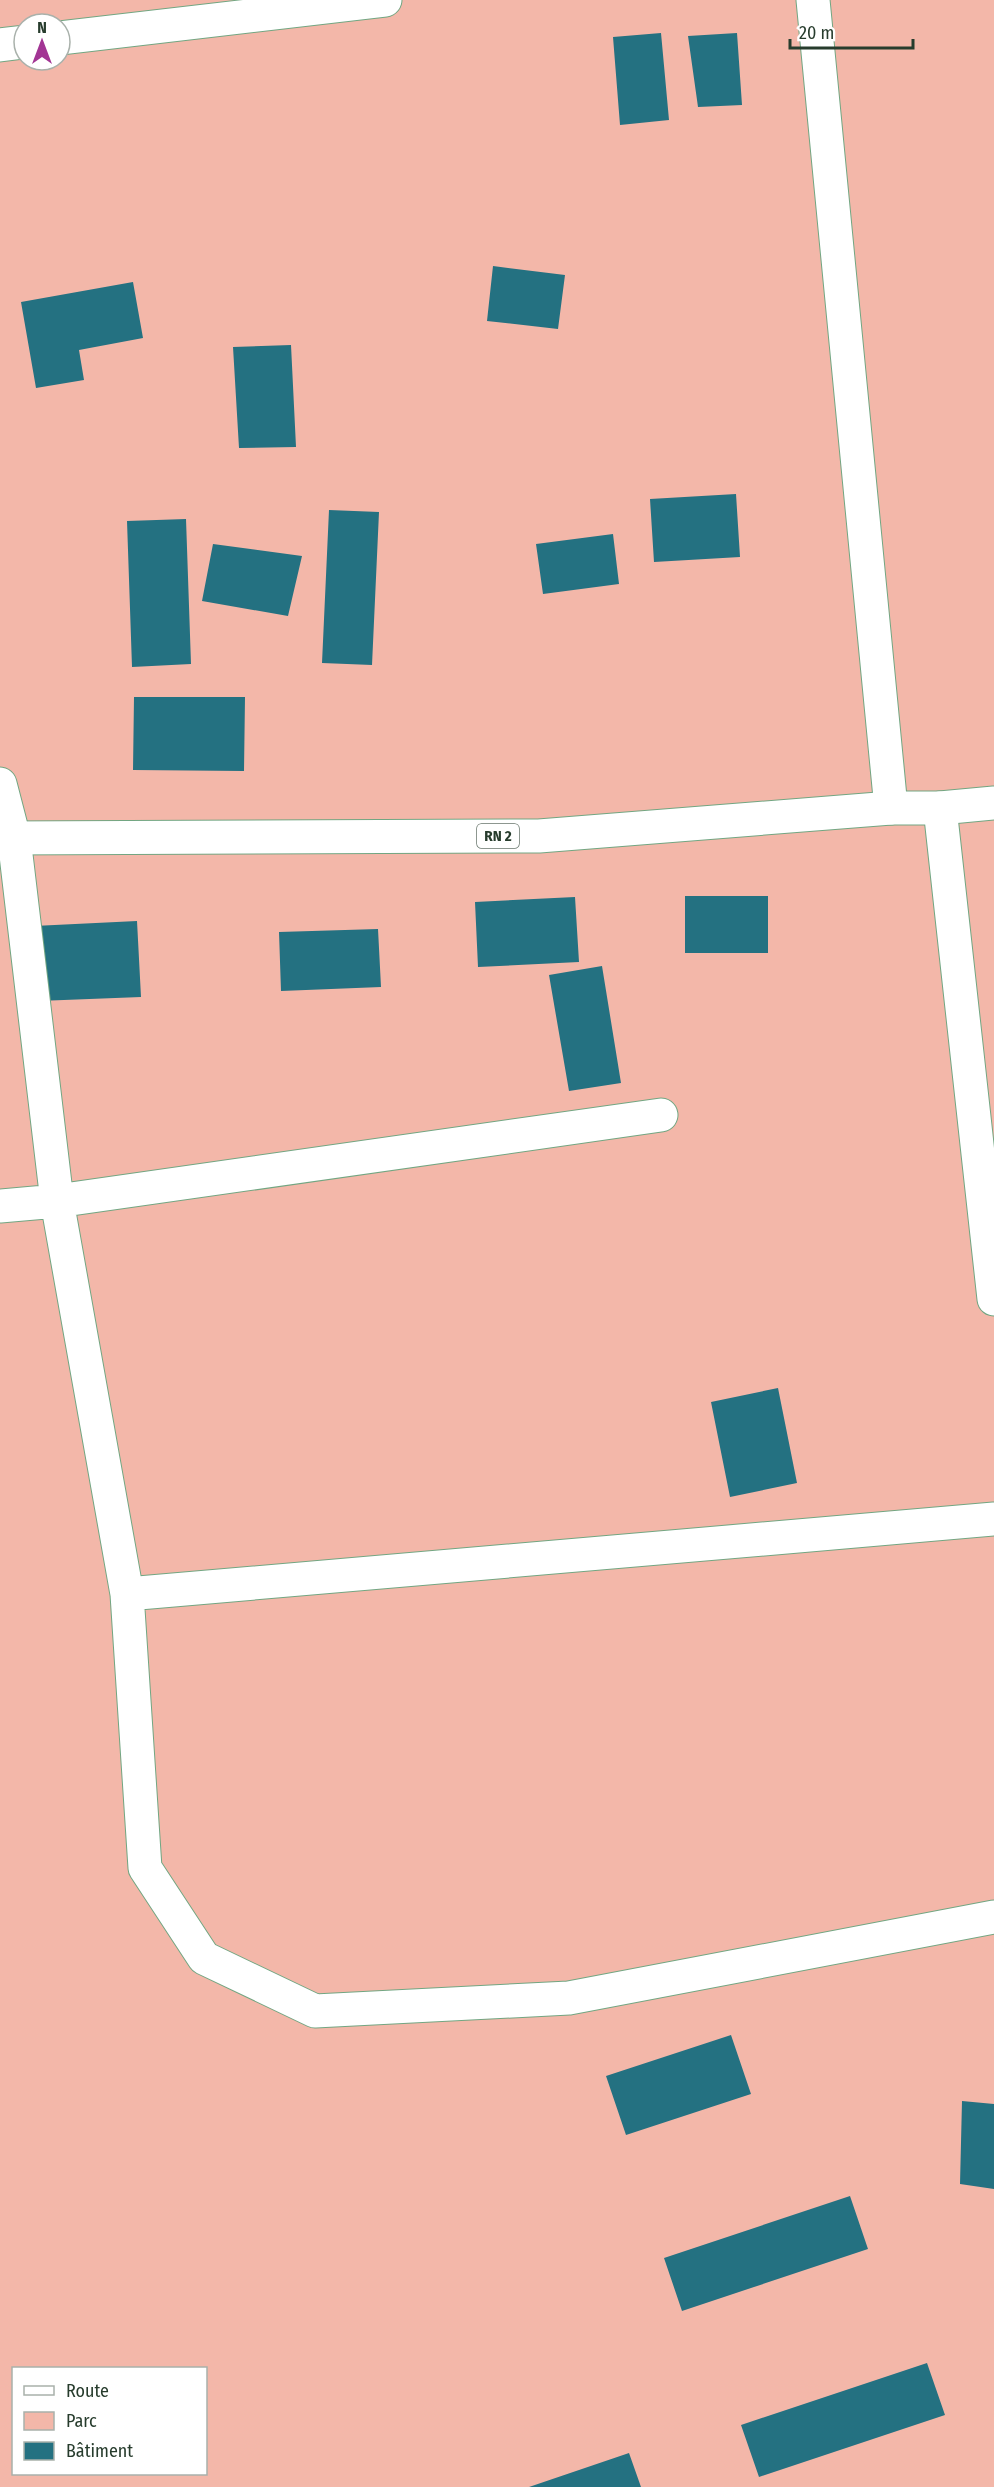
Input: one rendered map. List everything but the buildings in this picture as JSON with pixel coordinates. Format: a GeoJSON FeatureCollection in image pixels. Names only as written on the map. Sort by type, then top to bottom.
{"type":"FeatureCollection","features":[{"type":"Feature","properties":{"kind":"main road"},"geometry":{"type":"LineString","coordinates":[[72,37],[385,0]]}},
{"type":"Feature","properties":{"kind":"main road"},"geometry":{"type":"LineString","coordinates":[[813,0],[891,808]]}},
{"type":"Feature","properties":{"kind":"main road"},"geometry":{"type":"LineString","coordinates":[[0,784],[57,1201],[127,1594],[145,1868],[204,1958],[315,2011],[569,1998],[994,1917]]}},
{"type":"Feature","properties":{"kind":"main road","name":"RN 2"},"geometry":{"type":"LineString","coordinates":[[7,838],[539,836],[891,808],[940,808],[994,803]]}},
{"type":"Feature","properties":{"kind":"main road"},"geometry":{"type":"LineString","coordinates":[[940,808],[994,1299]]}},
{"type":"Feature","properties":{"kind":"main road"},"geometry":{"type":"LineString","coordinates":[[0,1206],[57,1201],[661,1115]]}},
{"type":"Feature","properties":{"kind":"main road"},"geometry":{"type":"LineString","coordinates":[[127,1594],[994,1519]]}},
{"type":"Feature","properties":{"kind":"green space"},"geometry":{"type":"Polygon","coordinates":[[[0,0],[994,0],[994,2487],[0,2487],[0,0]]]}}]}
